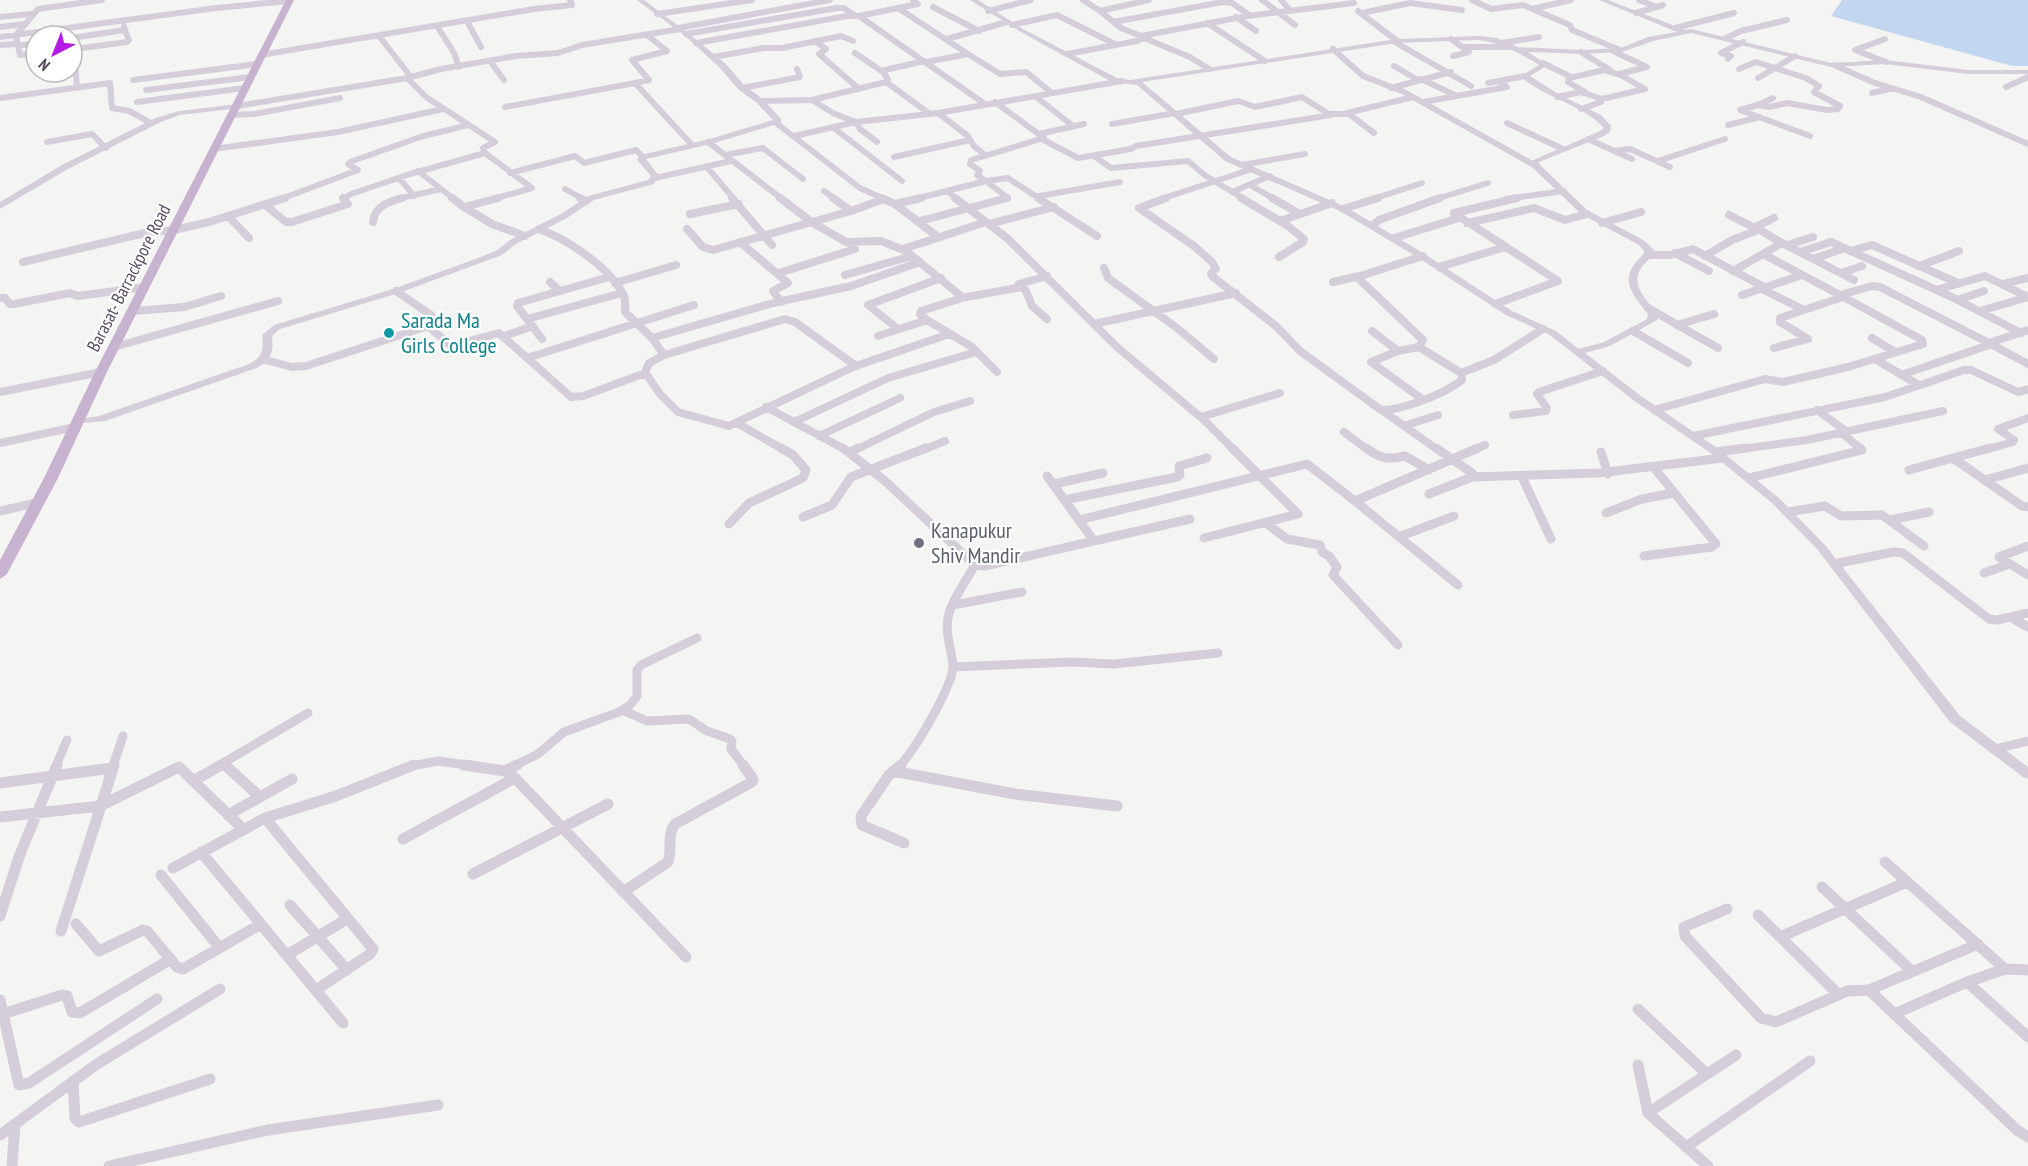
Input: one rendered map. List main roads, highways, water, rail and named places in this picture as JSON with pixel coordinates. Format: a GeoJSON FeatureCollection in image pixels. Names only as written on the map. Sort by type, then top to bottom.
{"type":"FeatureCollection","features":[{"type":"Feature","properties":{"kind":"main road","name":"Barasat- Barrackpore Road"},"geometry":{"type":"LineString","coordinates":[[0,574],[289,0]]}},
{"type":"Feature","properties":{"kind":"place","name":"Sarada Ma Girls College"},"geometry":{"type":"Point","coordinates":[389,333]}},
{"type":"Feature","properties":{"kind":"place","name":"Kanapukur Shiv Mandir"},"geometry":{"type":"Point","coordinates":[919,543]}}]}
